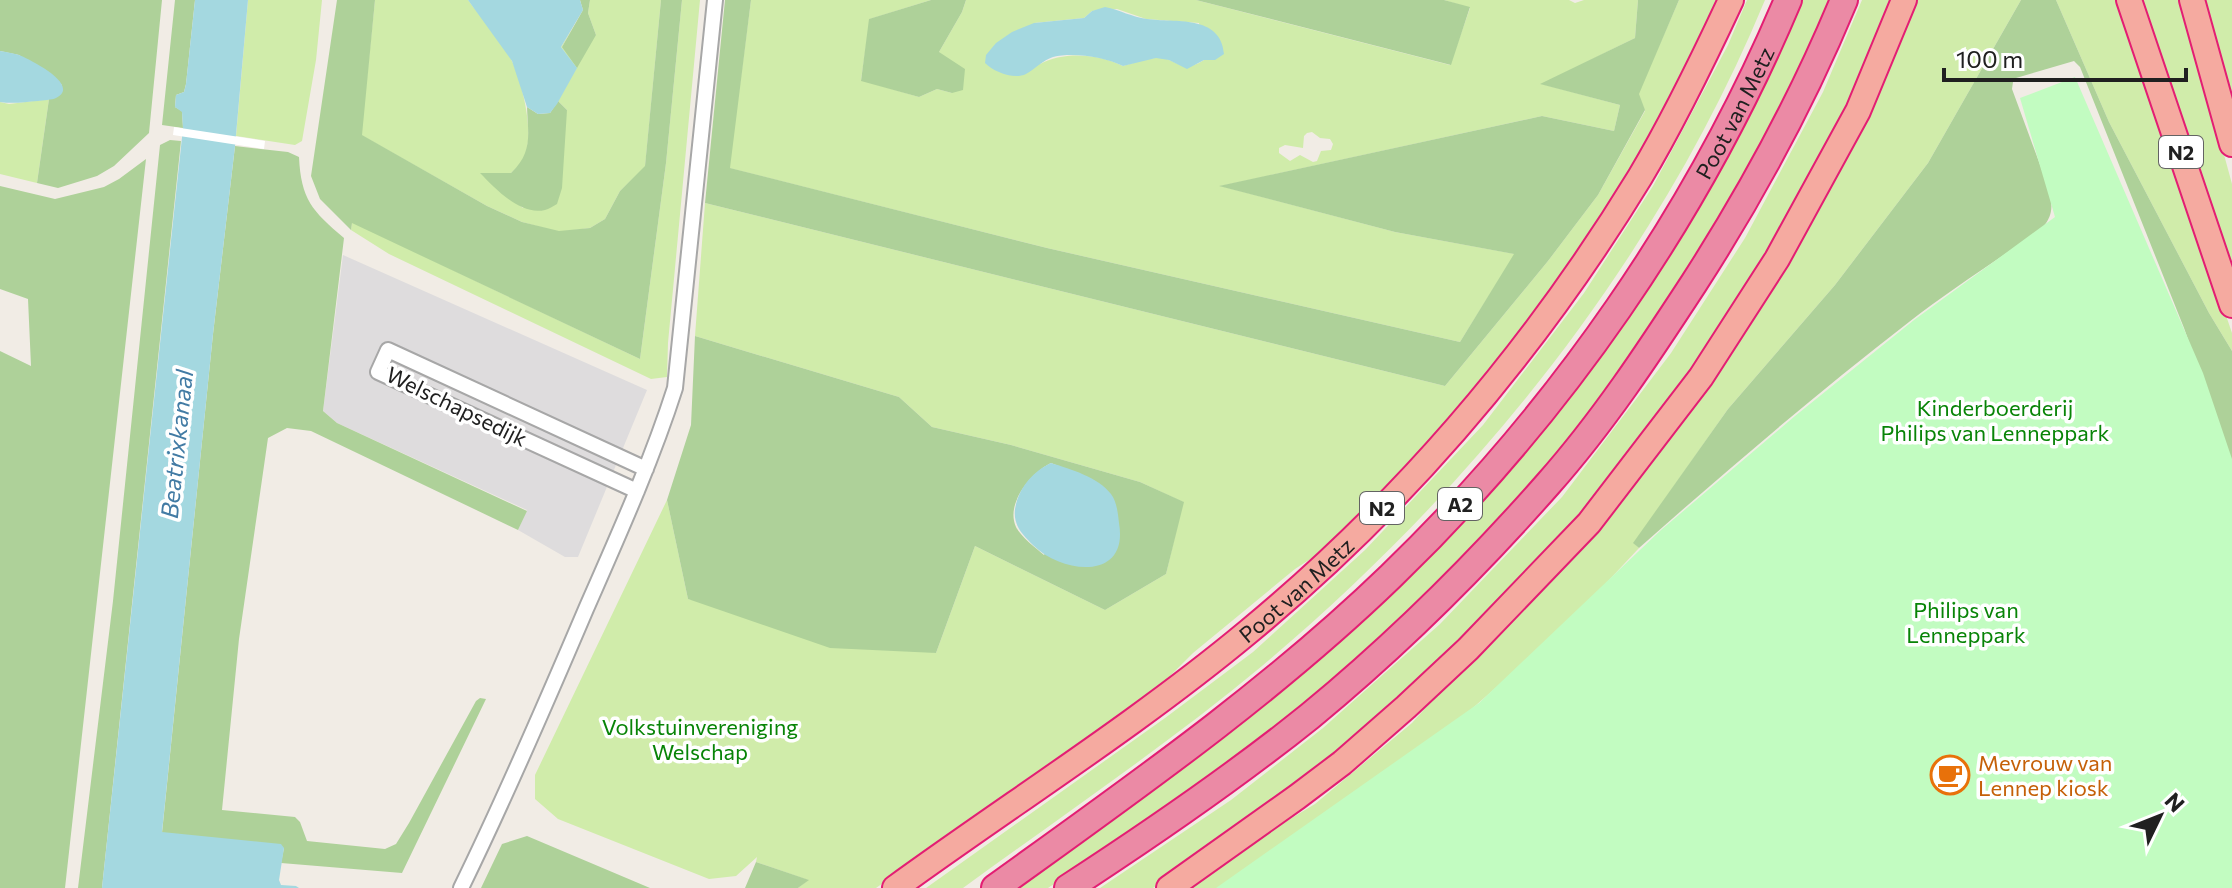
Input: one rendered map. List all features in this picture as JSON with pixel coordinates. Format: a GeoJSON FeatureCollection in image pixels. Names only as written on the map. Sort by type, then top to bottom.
{"type":"FeatureCollection","features":[{"type":"Feature","properties":{"kind":"highway","name":"Poot van Metz"},"geometry":{"type":"LineString","coordinates":[[895,888],[1108,738],[1247,633],[1354,537],[1410,479],[1497,381],[1572,280],[1640,176],[1678,108],[1731,0]]}},
{"type":"Feature","properties":{"kind":"highway","name":"Poot van Metz"},"geometry":{"type":"LineString","coordinates":[[995,888],[1097,815],[1277,677],[1391,576],[1511,450],[1614,313],[1684,205],[1762,62],[1788,0]]}},
{"type":"Feature","properties":{"kind":"highway","name":"A2"},"geometry":{"type":"LineString","coordinates":[[1068,888],[1222,784],[1312,714],[1428,610],[1549,483],[1656,342],[1729,229],[1801,95],[1844,0]]}},
{"type":"Feature","properties":{"kind":"highway"},"geometry":{"type":"LineString","coordinates":[[1169,888],[1342,763],[1468,649],[1589,523],[1701,377],[1777,259],[1858,111],[1904,0]]}},
{"type":"Feature","properties":{"kind":"highway","name":"N2"},"geometry":{"type":"LineString","coordinates":[[2129,0],[2232,305]]}},
{"type":"Feature","properties":{"kind":"highway","name":"N2"},"geometry":{"type":"LineString","coordinates":[[2192,0],[2232,144]]}},
{"type":"Feature","properties":{"kind":"street"},"geometry":{"type":"LineString","coordinates":[[461,888],[501,806],[637,491],[675,388],[715,0]]}},
{"type":"Feature","properties":{"kind":"street","name":"Welschapsedijk"},"geometry":{"type":"LineString","coordinates":[[637,491],[378,372],[388,350],[646,469]]}},
{"type":"Feature","properties":{"kind":"shaded area"},"geometry":{"type":"Polygon","coordinates":[[[343,255],[647,390],[578,557],[565,557],[518,530],[527,510],[337,423],[323,411],[343,255]]]}},
{"type":"Feature","properties":{"kind":"green space"},"geometry":{"type":"Polygon","coordinates":[[[0,0],[162,0],[149,133],[114,166],[97,176],[58,188],[37,183],[49,99],[58,95],[62,85],[19,55],[0,51],[0,0]]]}},
{"type":"Feature","properties":{"kind":"green space"},"geometry":{"type":"Polygon","coordinates":[[[175,0],[195,0],[186,84],[184,92],[176,95],[175,107],[182,111],[183,128],[162,125],[175,0]]]}},
{"type":"Feature","properties":{"kind":"green space"},"geometry":{"type":"Polygon","coordinates":[[[248,0],[322,0],[316,60],[302,141],[295,145],[236,136],[248,0]]]}},
{"type":"Feature","properties":{"kind":"green space"},"geometry":{"type":"Polygon","coordinates":[[[337,0],[375,0],[362,135],[487,206],[522,222],[559,231],[590,228],[605,219],[620,191],[645,166],[661,0],[682,0],[666,163],[640,359],[352,223],[351,230],[320,199],[311,176],[337,0]]]}},
{"type":"Feature","properties":{"kind":"green space"},"geometry":{"type":"Polygon","coordinates":[[[375,0],[468,0],[497,37],[512,61],[520,83],[528,124],[527,149],[523,161],[511,173],[481,173],[523,208],[567,110],[558,101],[576,68],[561,47],[575,23],[562,47],[596,35],[588,13],[590,0],[661,0],[645,167],[620,191],[605,219],[590,228],[559,232],[522,222],[487,206],[361,135],[375,0]]]}},
{"type":"Feature","properties":{"kind":"green space"},"geometry":{"type":"Polygon","coordinates":[[[580,0],[590,0],[588,13],[596,35],[577,68],[562,47],[583,10],[580,0]]]}},
{"type":"Feature","properties":{"kind":"green space"},"geometry":{"type":"Polygon","coordinates":[[[682,0],[700,0],[667,377],[651,379],[389,254],[351,230],[352,222],[640,359],[666,163],[682,0]]]}},
{"type":"Feature","properties":{"kind":"green space"},"geometry":{"type":"Polygon","coordinates":[[[725,0],[751,0],[730,168],[1047,248],[1460,342],[1514,254],[1395,232],[1219,186],[1542,116],[1614,131],[1620,105],[1540,84],[1635,38],[1638,0],[1679,0],[1639,94],[1645,110],[1598,195],[1445,386],[705,203],[725,0]]]}},
{"type":"Feature","properties":{"kind":"green space"},"geometry":{"type":"Polygon","coordinates":[[[751,0],[931,0],[870,19],[861,80],[919,97],[937,89],[952,93],[939,52],[966,0],[1196,0],[1450,65],[1470,8],[1444,0],[1569,0],[1575,3],[1584,0],[1638,0],[1635,38],[1542,84],[1620,105],[1614,131],[1542,116],[1221,186],[1395,232],[1515,254],[1460,342],[1047,248],[729,168],[751,0]],[[1117,9],[1092,11],[1084,18],[1034,23],[1040,64],[1070,56],[1093,57],[1123,66],[1155,58],[1183,66],[1204,60],[1199,23],[1146,19],[1117,9]],[[1312,132],[1304,136],[1303,148],[1285,145],[1279,148],[1279,153],[1290,161],[1300,155],[1317,161],[1321,151],[1331,150],[1333,144],[1330,139],[1320,138],[1312,132]]]}},
{"type":"Feature","properties":{"kind":"green space"},"geometry":{"type":"Polygon","coordinates":[[[931,0],[966,0],[939,52],[965,69],[963,90],[952,93],[937,89],[919,97],[861,81],[869,19],[931,0]]]}},
{"type":"Feature","properties":{"kind":"green space"},"geometry":{"type":"Polygon","coordinates":[[[1196,0],[1444,0],[1470,7],[1451,65],[1196,0]]]}},
{"type":"Feature","properties":{"kind":"green space","name":"Volkstuinvereniging Welschap"},"geometry":{"type":"Polygon","coordinates":[[[1679,0],[1719,0],[1631,175],[1563,278],[1468,403],[1338,541],[1295,569],[1193,653],[1156,690],[876,888],[798,888],[808,880],[756,862],[757,857],[736,876],[709,879],[558,819],[535,799],[535,775],[667,500],[688,599],[936,653],[975,546],[1105,610],[1166,574],[1183,502],[1140,482],[1011,445],[932,427],[899,397],[695,336],[705,203],[1445,386],[1598,195],[1645,111],[1638,94],[1679,0]]]}},
{"type":"Feature","properties":{"kind":"green space"},"geometry":{"type":"Polygon","coordinates":[[[1747,0],[1765,0],[1721,96],[1671,188],[1615,277],[1554,363],[1487,444],[1416,522],[1341,596],[1262,666],[1152,752],[963,888],[926,888],[1253,652],[1365,550],[1483,425],[1584,293],[1653,186],[1728,45],[1747,0]]]}},
{"type":"Feature","properties":{"kind":"green space"},"geometry":{"type":"Polygon","coordinates":[[[1802,0],[1830,0],[1797,78],[1719,223],[1602,398],[1539,475],[1419,602],[1305,706],[1215,775],[1048,888],[1014,888],[1518,458],[1581,384],[1627,321],[1697,211],[1773,68],[1802,0]]]}},
{"type":"Feature","properties":{"kind":"green space"},"geometry":{"type":"Polygon","coordinates":[[[1862,0],[1893,0],[1848,105],[1768,254],[1693,371],[1582,516],[1460,644],[1341,750],[1249,821],[1153,888],[1100,888],[1231,800],[1323,728],[1440,624],[1562,497],[1671,353],[1745,238],[1823,92],[1862,0]]]}},
{"type":"Feature","properties":{"kind":"green space"},"geometry":{"type":"Polygon","coordinates":[[[1914,0],[2021,0],[1928,163],[1835,285],[1728,409],[1634,543],[1639,548],[1566,626],[1268,888],[1187,888],[1260,837],[1315,804],[1412,723],[1661,445],[1914,0]]]}},
{"type":"Feature","properties":{"kind":"green space"},"geometry":{"type":"Polygon","coordinates":[[[2021,0],[2056,0],[2109,122],[2232,351],[2232,465],[2184,328],[2080,67],[2074,61],[2016,78],[2013,82],[2012,89],[2049,189],[2051,209],[2043,227],[1874,349],[1639,548],[1633,543],[1728,409],[1835,285],[1928,163],[2021,0]]]}},
{"type":"Feature","properties":{"kind":"green space"},"geometry":{"type":"Polygon","coordinates":[[[2056,0],[2119,0],[2232,333],[2232,351],[2109,122],[2056,0]]]}},
{"type":"Feature","properties":{"kind":"green space"},"geometry":{"type":"Polygon","coordinates":[[[2141,0],[2182,0],[2232,184],[2232,284],[2141,0]]]}},
{"type":"Feature","properties":{"kind":"green space"},"geometry":{"type":"Polygon","coordinates":[[[2202,0],[2232,0],[2232,110],[2202,0]]]}},
{"type":"Feature","properties":{"kind":"green space","name":"Philips van Lenneppark"},"geometry":{"type":"Polygon","coordinates":[[[2075,77],[2203,373],[2232,459],[2232,888],[1216,888],[1479,703],[1661,530],[1795,416],[1914,320],[2055,217],[2020,98],[2075,77]]]}},
{"type":"Feature","properties":{"kind":"green space"},"geometry":{"type":"Polygon","coordinates":[[[49,99],[37,183],[0,174],[0,102],[9,104],[49,99]]]}},
{"type":"Feature","properties":{"kind":"green space"},"geometry":{"type":"Polygon","coordinates":[[[558,101],[567,110],[562,188],[557,204],[545,210],[526,209],[509,199],[480,173],[511,173],[526,150],[527,107],[538,114],[550,113],[558,101]]]}},
{"type":"Feature","properties":{"kind":"green space"},"geometry":{"type":"Polygon","coordinates":[[[170,140],[181,141],[102,888],[78,888],[113,601],[160,145],[170,140]]]}},
{"type":"Feature","properties":{"kind":"green space"},"geometry":{"type":"Polygon","coordinates":[[[235,146],[288,152],[299,157],[302,184],[310,203],[344,238],[323,411],[337,423],[527,511],[518,530],[311,431],[287,428],[268,438],[239,639],[222,810],[295,817],[307,841],[385,849],[396,844],[409,823],[476,701],[486,699],[402,873],[281,863],[284,848],[162,833],[235,146]]]}},
{"type":"Feature","properties":{"kind":"green space"},"geometry":{"type":"Polygon","coordinates":[[[146,159],[65,888],[0,888],[0,351],[31,366],[28,299],[0,289],[0,186],[55,199],[104,187],[146,159]]]}},
{"type":"Feature","properties":{"kind":"green space"},"geometry":{"type":"Polygon","coordinates":[[[695,336],[899,397],[932,427],[1011,445],[1140,482],[1184,502],[1166,574],[1105,610],[975,546],[936,653],[830,648],[688,599],[667,500],[691,425],[695,336]],[[1051,463],[1036,473],[1022,489],[1014,508],[1016,527],[1044,555],[1089,478],[1051,463]]]}},
{"type":"Feature","properties":{"kind":"green space"},"geometry":{"type":"Polygon","coordinates":[[[527,836],[650,888],[481,888],[502,844],[527,836]]]}},
{"type":"Feature","properties":{"kind":"green space"},"geometry":{"type":"Polygon","coordinates":[[[756,862],[809,880],[798,888],[745,888],[756,862]]]}},
{"type":"Feature","properties":{"kind":"water","name":"Beatrixkanaal"},"geometry":{"type":"Polygon","coordinates":[[[195,0],[248,0],[162,832],[281,844],[284,848],[281,885],[299,888],[102,888],[183,128],[182,112],[175,107],[176,95],[184,92],[186,84],[195,0]]]}},
{"type":"Feature","properties":{"kind":"water"},"geometry":{"type":"Polygon","coordinates":[[[468,0],[580,0],[583,10],[561,47],[577,68],[550,113],[538,114],[527,107],[512,61],[468,0]]]}},
{"type":"Feature","properties":{"kind":"water"},"geometry":{"type":"Polygon","coordinates":[[[1105,7],[1142,18],[1205,26],[1221,41],[1224,54],[1187,69],[1169,60],[1156,58],[1123,66],[1089,56],[1070,55],[1046,60],[1021,76],[1010,76],[985,63],[986,55],[996,43],[1012,32],[1034,23],[1084,18],[1092,11],[1105,7]]]}},
{"type":"Feature","properties":{"kind":"water"},"geometry":{"type":"Polygon","coordinates":[[[0,51],[19,55],[51,73],[63,86],[62,93],[50,100],[0,102],[0,51]]]}},
{"type":"Feature","properties":{"kind":"water"},"geometry":{"type":"Polygon","coordinates":[[[1051,463],[1091,478],[1113,497],[1118,516],[1119,542],[1114,555],[1104,563],[1091,567],[1061,562],[1034,546],[1017,525],[1015,509],[1023,488],[1038,471],[1051,463]]]}},
{"type":"Feature","properties":{"kind":"pier"},"geometry":{"type":"Polygon","coordinates":[[[174,127],[265,141],[264,149],[173,135],[174,127]]]}},
{"type":"Feature","properties":{"kind":"place","name":"Mevrouw van Lennep kiosk"},"geometry":{"type":"Point","coordinates":[1950,775]}},
{"type":"Feature","properties":{"kind":"park label","name":"Kinderboerderij Philips van Lenneppark"},"geometry":{"type":"Point","coordinates":[1995,420]}}]}
